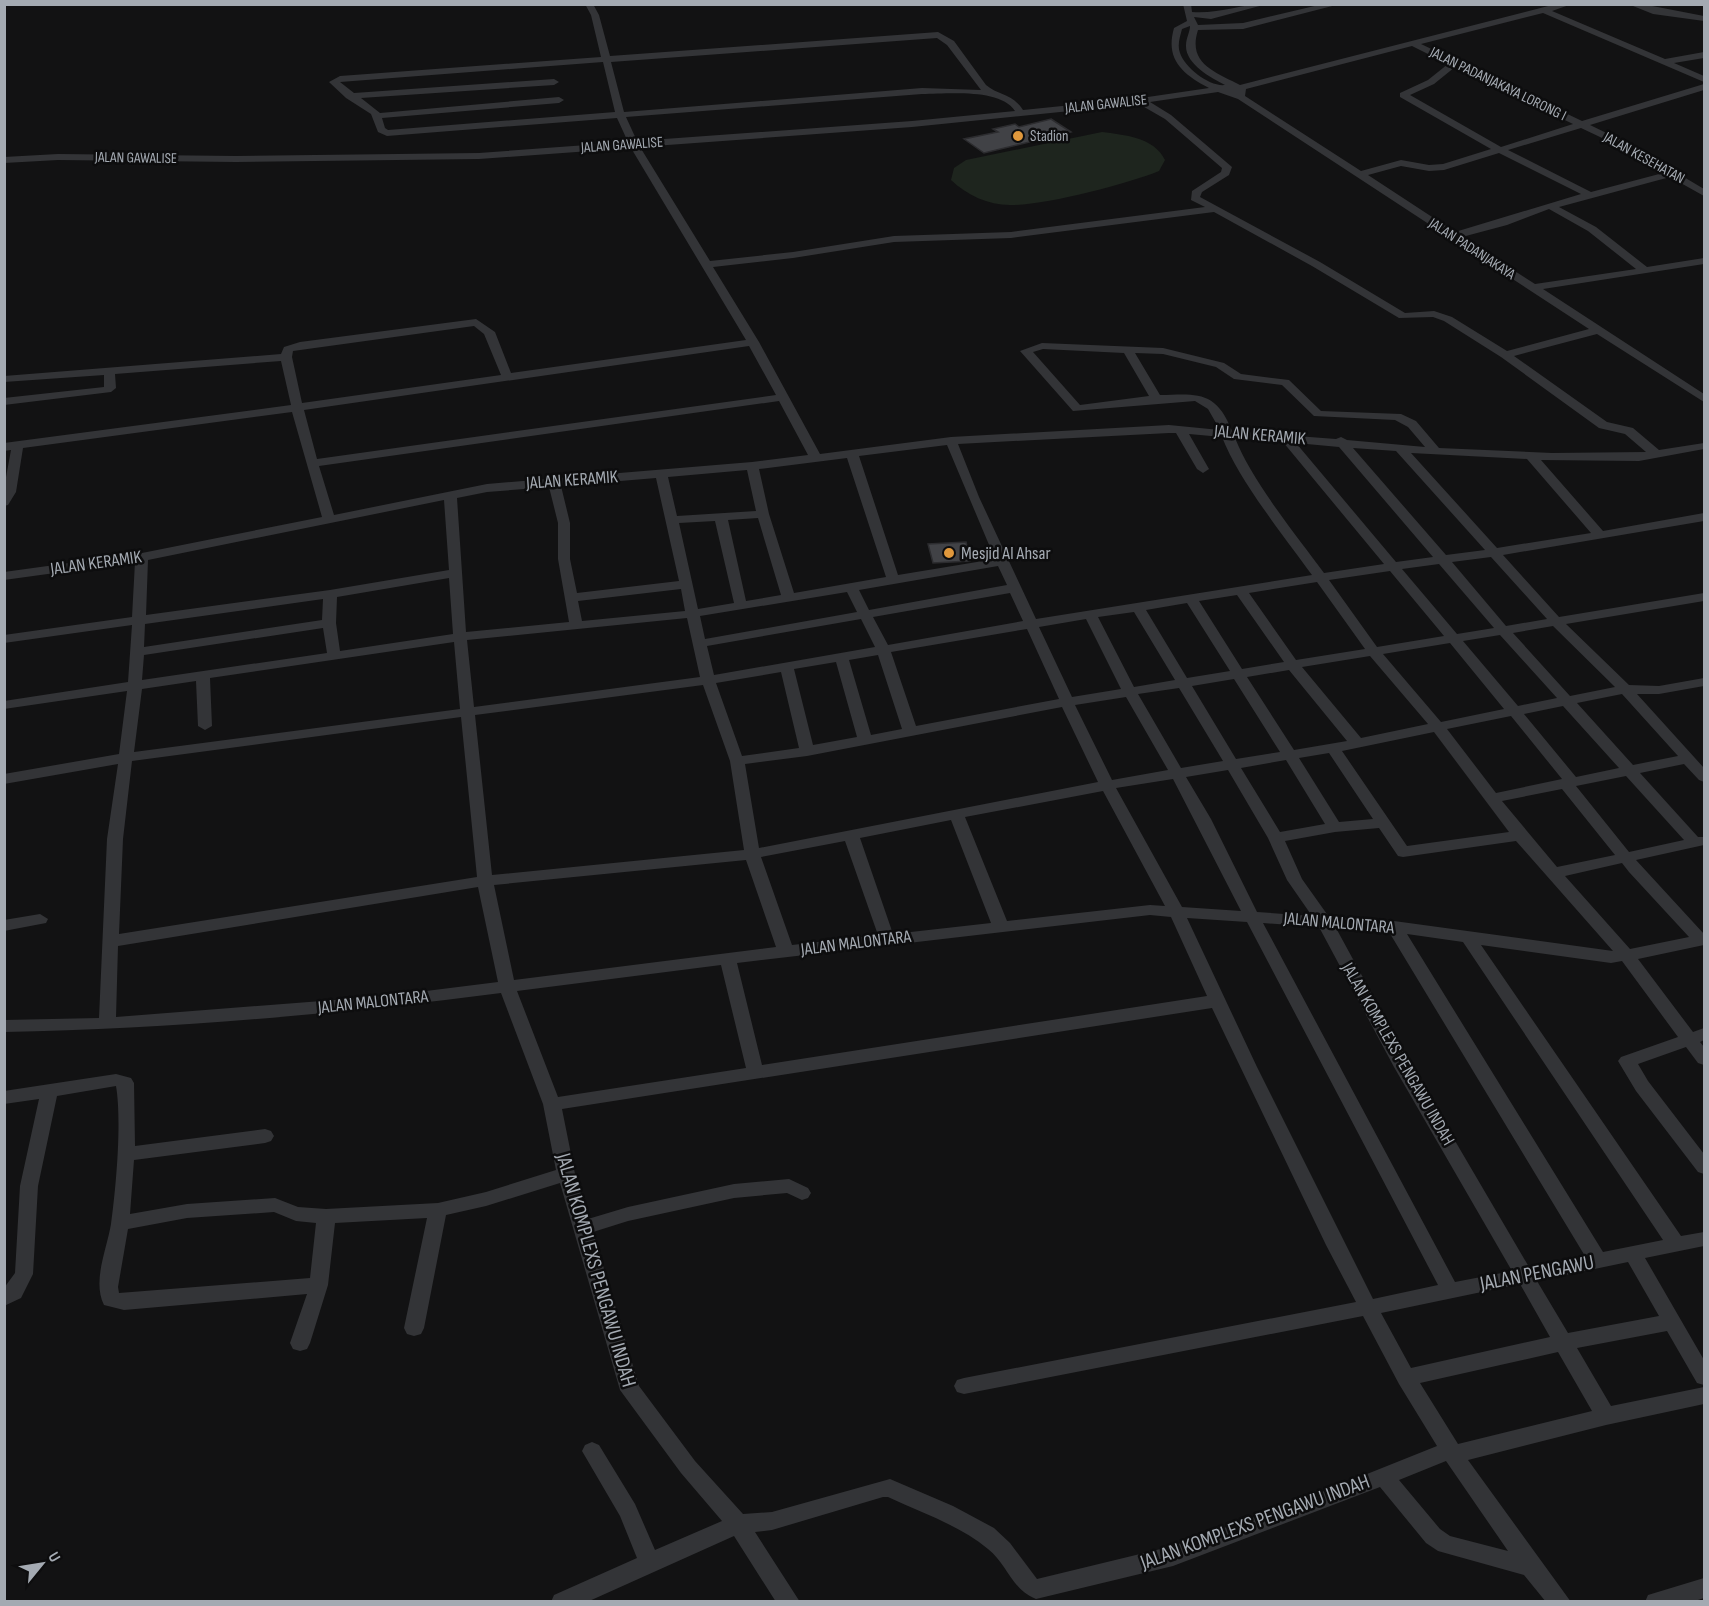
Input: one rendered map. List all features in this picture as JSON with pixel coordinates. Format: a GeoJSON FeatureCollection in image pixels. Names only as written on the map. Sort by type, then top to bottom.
{"type":"FeatureCollection","features":[{"type":"Feature","properties":{"kind":"street"},"geometry":{"type":"LineString","coordinates":[[589,4],[595,15],[608,60],[620,114],[634,145],[753,342],[816,458]]}},
{"type":"Feature","properties":{"kind":"street"},"geometry":{"type":"LineString","coordinates":[[1187,4],[1191,21]]}},
{"type":"Feature","properties":{"kind":"street"},"geometry":{"type":"LineString","coordinates":[[1221,90],[1186,68],[1175,56],[1173,46],[1178,28],[1191,21],[1263,4]]}},
{"type":"Feature","properties":{"kind":"street"},"geometry":{"type":"LineString","coordinates":[[1191,21],[1243,26],[1336,4]]}},
{"type":"Feature","properties":{"kind":"street","name":"JALAN GAWALISE"},"geometry":{"type":"LineString","coordinates":[[4,160],[58,157],[443,157],[912,124],[1141,101],[1221,90],[1240,90],[1545,8],[1568,4]]}},
{"type":"Feature","properties":{"kind":"street"},"geometry":{"type":"LineString","coordinates":[[1632,4],[1653,11],[1704,19]]}},
{"type":"Feature","properties":{"kind":"street"},"geometry":{"type":"LineString","coordinates":[[1545,8],[1704,80]]}},
{"type":"Feature","properties":{"kind":"street","name":"JALAN PADANJAKAYA"},"geometry":{"type":"LineString","coordinates":[[1191,21],[1190,45],[1193,57],[1217,77],[1240,90],[1359,175],[1704,399]]}},
{"type":"Feature","properties":{"kind":"street"},"geometry":{"type":"LineString","coordinates":[[989,92],[980,84],[947,39],[941,35],[334,81],[349,96],[376,116],[381,130],[387,133],[914,92],[989,92],[1011,99],[1020,112]]}},
{"type":"Feature","properties":{"kind":"street","name":"JALAN PADANJAKAYA LORONG I"},"geometry":{"type":"LineString","coordinates":[[1414,44],[1582,124]]}},
{"type":"Feature","properties":{"kind":"street"},"geometry":{"type":"LineString","coordinates":[[1664,62],[1704,55]]}},
{"type":"Feature","properties":{"kind":"street"},"geometry":{"type":"LineString","coordinates":[[549,64],[562,119]]}},
{"type":"Feature","properties":{"kind":"street"},"geometry":{"type":"LineString","coordinates":[[1455,64],[1431,82],[1403,95],[1502,150],[1590,195]]}},
{"type":"Feature","properties":{"kind":"street"},"geometry":{"type":"LineString","coordinates":[[349,96],[554,82]]}},
{"type":"Feature","properties":{"kind":"street","name":"JALAN PADANJAKAYA LORONG I"},"geometry":{"type":"LineString","coordinates":[[1359,175],[1401,163],[1434,168],[1502,150],[1704,87]]}},
{"type":"Feature","properties":{"kind":"street"},"geometry":{"type":"LineString","coordinates":[[376,116],[559,100]]}},
{"type":"Feature","properties":{"kind":"street"},"geometry":{"type":"LineString","coordinates":[[1141,101],[1187,132],[1227,167],[1226,173],[1197,191],[1194,196],[1316,264],[1399,315],[1408,318],[1438,315],[1505,355],[1603,425],[1629,431],[1657,454]]}},
{"type":"Feature","properties":{"kind":"street","name":"JALAN KESEHATAN"},"geometry":{"type":"LineString","coordinates":[[1582,124],[1673,173],[1704,193]]}},
{"type":"Feature","properties":{"kind":"street"},"geometry":{"type":"LineString","coordinates":[[1453,236],[1503,224],[1550,206],[1673,173]]}},
{"type":"Feature","properties":{"kind":"street"},"geometry":{"type":"LineString","coordinates":[[1550,206],[1592,229],[1644,270]]}},
{"type":"Feature","properties":{"kind":"street"},"geometry":{"type":"LineString","coordinates":[[706,265],[793,255],[894,239],[1011,235],[1215,209]]}},
{"type":"Feature","properties":{"kind":"street"},"geometry":{"type":"LineString","coordinates":[[1532,288],[1704,261]]}},
{"type":"Feature","properties":{"kind":"street"},"geometry":{"type":"LineString","coordinates":[[329,519],[298,408],[286,357],[288,350],[300,345],[476,322],[489,332],[508,379]]}},
{"type":"Feature","properties":{"kind":"street"},"geometry":{"type":"LineString","coordinates":[[1505,355],[1599,330]]}},
{"type":"Feature","properties":{"kind":"street"},"geometry":{"type":"LineString","coordinates":[[4,447],[508,379],[753,342]]}},
{"type":"Feature","properties":{"kind":"street"},"geometry":{"type":"LineString","coordinates":[[1436,451],[1412,424],[1396,417],[1321,415],[1281,381],[1238,376],[1220,365],[1163,351],[1042,346],[1031,347],[1026,352],[1077,409],[1156,399],[1197,397],[1212,407],[1250,477],[1373,651],[1438,727],[1520,835],[1697,1037],[1704,1059]]}},
{"type":"Feature","properties":{"kind":"street"},"geometry":{"type":"LineString","coordinates":[[1128,350],[1156,399]]}},
{"type":"Feature","properties":{"kind":"street"},"geometry":{"type":"LineString","coordinates":[[4,379],[109,369],[286,357]]}},
{"type":"Feature","properties":{"kind":"street"},"geometry":{"type":"LineString","coordinates":[[4,402],[107,390],[110,388],[109,369]]}},
{"type":"Feature","properties":{"kind":"street"},"geometry":{"type":"LineString","coordinates":[[314,463],[784,397]]}},
{"type":"Feature","properties":{"kind":"street"},"geometry":{"type":"LineString","coordinates":[[1180,429],[1203,470]]}},
{"type":"Feature","properties":{"kind":"street","name":"JALAN KERAMIK"},"geometry":{"type":"LineString","coordinates":[[4,576],[142,556],[450,494],[554,481],[752,466],[951,441],[1112,430],[1180,429],[1341,441],[1436,451],[1531,456],[1615,458],[1704,446]]}},
{"type":"Feature","properties":{"kind":"street"},"geometry":{"type":"LineString","coordinates":[[1285,437],[1515,713],[1626,858],[1703,939]]}},
{"type":"Feature","properties":{"kind":"street"},"geometry":{"type":"LineString","coordinates":[[951,441],[973,497],[1066,702],[1107,785],[1175,909],[1216,1001],[1335,1245],[1370,1306],[1406,1378],[1531,1567],[1560,1602]]}},
{"type":"Feature","properties":{"kind":"street"},"geometry":{"type":"LineString","coordinates":[[1341,441],[1502,629],[1630,770],[1702,841]]}},
{"type":"Feature","properties":{"kind":"street"},"geometry":{"type":"LineString","coordinates":[[4,502],[10,492],[18,445]]}},
{"type":"Feature","properties":{"kind":"street"},"geometry":{"type":"LineString","coordinates":[[1400,448],[1555,620],[1625,689],[1704,777]]}},
{"type":"Feature","properties":{"kind":"street"},"geometry":{"type":"LineString","coordinates":[[852,454],[893,579]]}},
{"type":"Feature","properties":{"kind":"street"},"geometry":{"type":"LineString","coordinates":[[1531,456],[1600,536]]}},
{"type":"Feature","properties":{"kind":"street"},"geometry":{"type":"LineString","coordinates":[[752,466],[789,598]]}},
{"type":"Feature","properties":{"kind":"street"},"geometry":{"type":"LineString","coordinates":[[661,474],[698,644],[708,680],[737,762],[752,854],[786,951]]}},
{"type":"Feature","properties":{"kind":"street"},"geometry":{"type":"LineString","coordinates":[[554,481],[564,524],[563,551],[576,626]]}},
{"type":"Feature","properties":{"kind":"street","name":"JALAN KOMPLEXS PENGAWU INDAH"},"geometry":{"type":"LineString","coordinates":[[450,494],[460,637],[485,881],[507,986],[552,1104],[566,1174],[630,1390],[688,1467],[738,1524],[789,1602]]}},
{"type":"Feature","properties":{"kind":"street"},"geometry":{"type":"LineString","coordinates":[[670,520],[721,519],[764,514]]}},
{"type":"Feature","properties":{"kind":"street"},"geometry":{"type":"LineString","coordinates":[[4,778],[124,758],[392,723],[469,710],[708,680],[1032,624],[1394,566],[1495,553],[1704,517]]}},
{"type":"Feature","properties":{"kind":"street"},"geometry":{"type":"LineString","coordinates":[[721,519],[741,606]]}},
{"type":"Feature","properties":{"kind":"street"},"geometry":{"type":"LineString","coordinates":[[107,1024],[112,941],[110,904],[124,758],[135,686],[142,556]]}},
{"type":"Feature","properties":{"kind":"street"},"geometry":{"type":"LineString","coordinates":[[4,705],[460,637],[691,614],[1004,561]]}},
{"type":"Feature","properties":{"kind":"street"},"geometry":{"type":"LineString","coordinates":[[4,639],[330,594],[456,573]]}},
{"type":"Feature","properties":{"kind":"street"},"geometry":{"type":"LineString","coordinates":[[571,598],[686,584]]}},
{"type":"Feature","properties":{"kind":"street"},"geometry":{"type":"LineString","coordinates":[[851,587],[884,651],[910,732]]}},
{"type":"Feature","properties":{"kind":"street"},"geometry":{"type":"LineString","coordinates":[[698,644],[1015,588]]}},
{"type":"Feature","properties":{"kind":"street"},"geometry":{"type":"LineString","coordinates":[[1241,591],[1293,665],[1357,743]]}},
{"type":"Feature","properties":{"kind":"street"},"geometry":{"type":"LineString","coordinates":[[330,594],[329,623],[334,654]]}},
{"type":"Feature","properties":{"kind":"street"},"geometry":{"type":"LineString","coordinates":[[737,762],[1066,702],[1704,597]]}},
{"type":"Feature","properties":{"kind":"street"},"geometry":{"type":"LineString","coordinates":[[1191,599],[1335,827]]}},
{"type":"Feature","properties":{"kind":"street","name":"JALAN KOMPLEXS PENGAWU INDAH"},"geometry":{"type":"LineString","coordinates":[[1138,607],[1234,765],[1276,838],[1294,880],[1323,920],[1403,1067],[1606,1416]]}},
{"type":"Feature","properties":{"kind":"street"},"geometry":{"type":"LineString","coordinates":[[1090,615],[1130,692],[1203,819],[1251,915],[1450,1290]]}},
{"type":"Feature","properties":{"kind":"street"},"geometry":{"type":"LineString","coordinates":[[138,652],[329,623]]}},
{"type":"Feature","properties":{"kind":"street"},"geometry":{"type":"LineString","coordinates":[[841,657],[865,740]]}},
{"type":"Feature","properties":{"kind":"street"},"geometry":{"type":"LineString","coordinates":[[787,667],[807,751]]}},
{"type":"Feature","properties":{"kind":"street"},"geometry":{"type":"LineString","coordinates":[[203,675],[206,726]]}},
{"type":"Feature","properties":{"kind":"street"},"geometry":{"type":"LineString","coordinates":[[112,941],[485,881],[752,854],[1107,785],[1333,748],[1625,689],[1659,690],[1704,682]]}},
{"type":"Feature","properties":{"kind":"street"},"geometry":{"type":"LineString","coordinates":[[1333,748],[1403,852],[1520,835]]}},
{"type":"Feature","properties":{"kind":"street"},"geometry":{"type":"LineString","coordinates":[[1493,798],[1688,759]]}},
{"type":"Feature","properties":{"kind":"street"},"geometry":{"type":"LineString","coordinates":[[956,814],[1001,927]]}},
{"type":"Feature","properties":{"kind":"street"},"geometry":{"type":"LineString","coordinates":[[1276,838],[1335,827],[1384,823]]}},
{"type":"Feature","properties":{"kind":"street"},"geometry":{"type":"LineString","coordinates":[[851,835],[886,939]]}},
{"type":"Feature","properties":{"kind":"street"},"geometry":{"type":"LineString","coordinates":[[1554,873],[1702,841]]}},
{"type":"Feature","properties":{"kind":"street","name":"JALAN MALONTARA"},"geometry":{"type":"LineString","coordinates":[[5,1027],[107,1024],[328,1008],[1127,911],[1175,909],[1323,920],[1467,936],[1594,956],[1627,956],[1703,939]]}},
{"type":"Feature","properties":{"kind":"street"},"geometry":{"type":"LineString","coordinates":[[4,926],[40,919]]}},
{"type":"Feature","properties":{"kind":"street"},"geometry":{"type":"LineString","coordinates":[[1394,927],[1599,1262]]}},
{"type":"Feature","properties":{"kind":"street"},"geometry":{"type":"LineString","coordinates":[[1467,936],[1677,1246]]}},
{"type":"Feature","properties":{"kind":"street"},"geometry":{"type":"LineString","coordinates":[[728,958],[755,1071]]}},
{"type":"Feature","properties":{"kind":"street"},"geometry":{"type":"LineString","coordinates":[[552,1104],[1216,1001]]}},
{"type":"Feature","properties":{"kind":"street"},"geometry":{"type":"LineString","coordinates":[[1697,1037],[1627,1061],[1638,1080],[1704,1167]]}},
{"type":"Feature","properties":{"kind":"street"},"geometry":{"type":"LineString","coordinates":[[4,1098],[116,1080],[124,1082],[127,1087],[126,1154],[120,1223],[108,1287],[111,1299],[124,1302],[319,1285]]}},
{"type":"Feature","properties":{"kind":"street"},"geometry":{"type":"LineString","coordinates":[[4,1298],[14,1292],[24,1274],[29,1186],[50,1089]]}},
{"type":"Feature","properties":{"kind":"street"},"geometry":{"type":"LineString","coordinates":[[126,1154],[265,1136]]}},
{"type":"Feature","properties":{"kind":"street"},"geometry":{"type":"LineString","coordinates":[[120,1223],[187,1211],[274,1205],[296,1214],[326,1216],[438,1210],[495,1197],[566,1174]]}},
{"type":"Feature","properties":{"kind":"street"},"geometry":{"type":"LineString","coordinates":[[582,1228],[627,1214],[734,1191],[789,1186],[802,1193]]}},
{"type":"Feature","properties":{"kind":"street"},"geometry":{"type":"LineString","coordinates":[[414,1328],[438,1210]]}},
{"type":"Feature","properties":{"kind":"street"},"geometry":{"type":"LineString","coordinates":[[300,1343],[319,1285],[326,1216]]}},
{"type":"Feature","properties":{"kind":"street","name":"JALAN PENGAWU"},"geometry":{"type":"LineString","coordinates":[[964,1386],[1233,1335],[1704,1239]]}},
{"type":"Feature","properties":{"kind":"street"},"geometry":{"type":"LineString","coordinates":[[1633,1254],[1704,1377]]}},
{"type":"Feature","properties":{"kind":"street"},"geometry":{"type":"LineString","coordinates":[[1406,1378],[1565,1342],[1672,1322]]}},
{"type":"Feature","properties":{"kind":"street","name":"JALAN KOMPLEXS PENGAWU INDAH"},"geometry":{"type":"LineString","coordinates":[[738,1524],[772,1521],[890,1488],[985,1535],[1013,1560],[1025,1584],[1036,1589],[1173,1556],[1297,1511],[1383,1476],[1453,1452],[1606,1416],[1704,1396]]}},
{"type":"Feature","properties":{"kind":"street"},"geometry":{"type":"LineString","coordinates":[[592,1452],[628,1511],[650,1563]]}},
{"type":"Feature","properties":{"kind":"street","name":"JALAN KOMPLEXS PENGAWU INDAH"},"geometry":{"type":"LineString","coordinates":[[1383,1476],[1433,1536],[1445,1544],[1531,1567]]}},
{"type":"Feature","properties":{"kind":"street"},"geometry":{"type":"LineString","coordinates":[[562,1602],[738,1524]]}},
{"type":"Feature","properties":{"kind":"street"},"geometry":{"type":"LineString","coordinates":[[1656,1602],[1704,1588]]}},
{"type":"Feature","properties":{"kind":"shaded area"},"geometry":{"type":"Polygon","coordinates":[[[1102,132],[1138,138],[1154,146],[1165,160],[1159,171],[1085,193],[1043,202],[1010,205],[978,198],[951,180],[954,168],[966,160],[1102,132]]]}},
{"type":"Feature","properties":{"kind":"building","name":"Stadion"},"geometry":{"type":"Polygon","coordinates":[[[1051,119],[1071,132],[984,153],[964,139],[998,132],[993,129],[1015,124],[1019,127],[1051,119]]]}},
{"type":"Feature","properties":{"kind":"building","name":"Mesjid Al Ahsar"},"geometry":{"type":"Polygon","coordinates":[[[966,542],[970,561],[933,563],[928,544],[966,542]]]}},
{"type":"Feature","properties":{"kind":"place","name":"Stadion"},"geometry":{"type":"Point","coordinates":[1018,136]}},
{"type":"Feature","properties":{"kind":"place","name":"Mesjid Al Ahsar"},"geometry":{"type":"Point","coordinates":[949,553]}}]}
